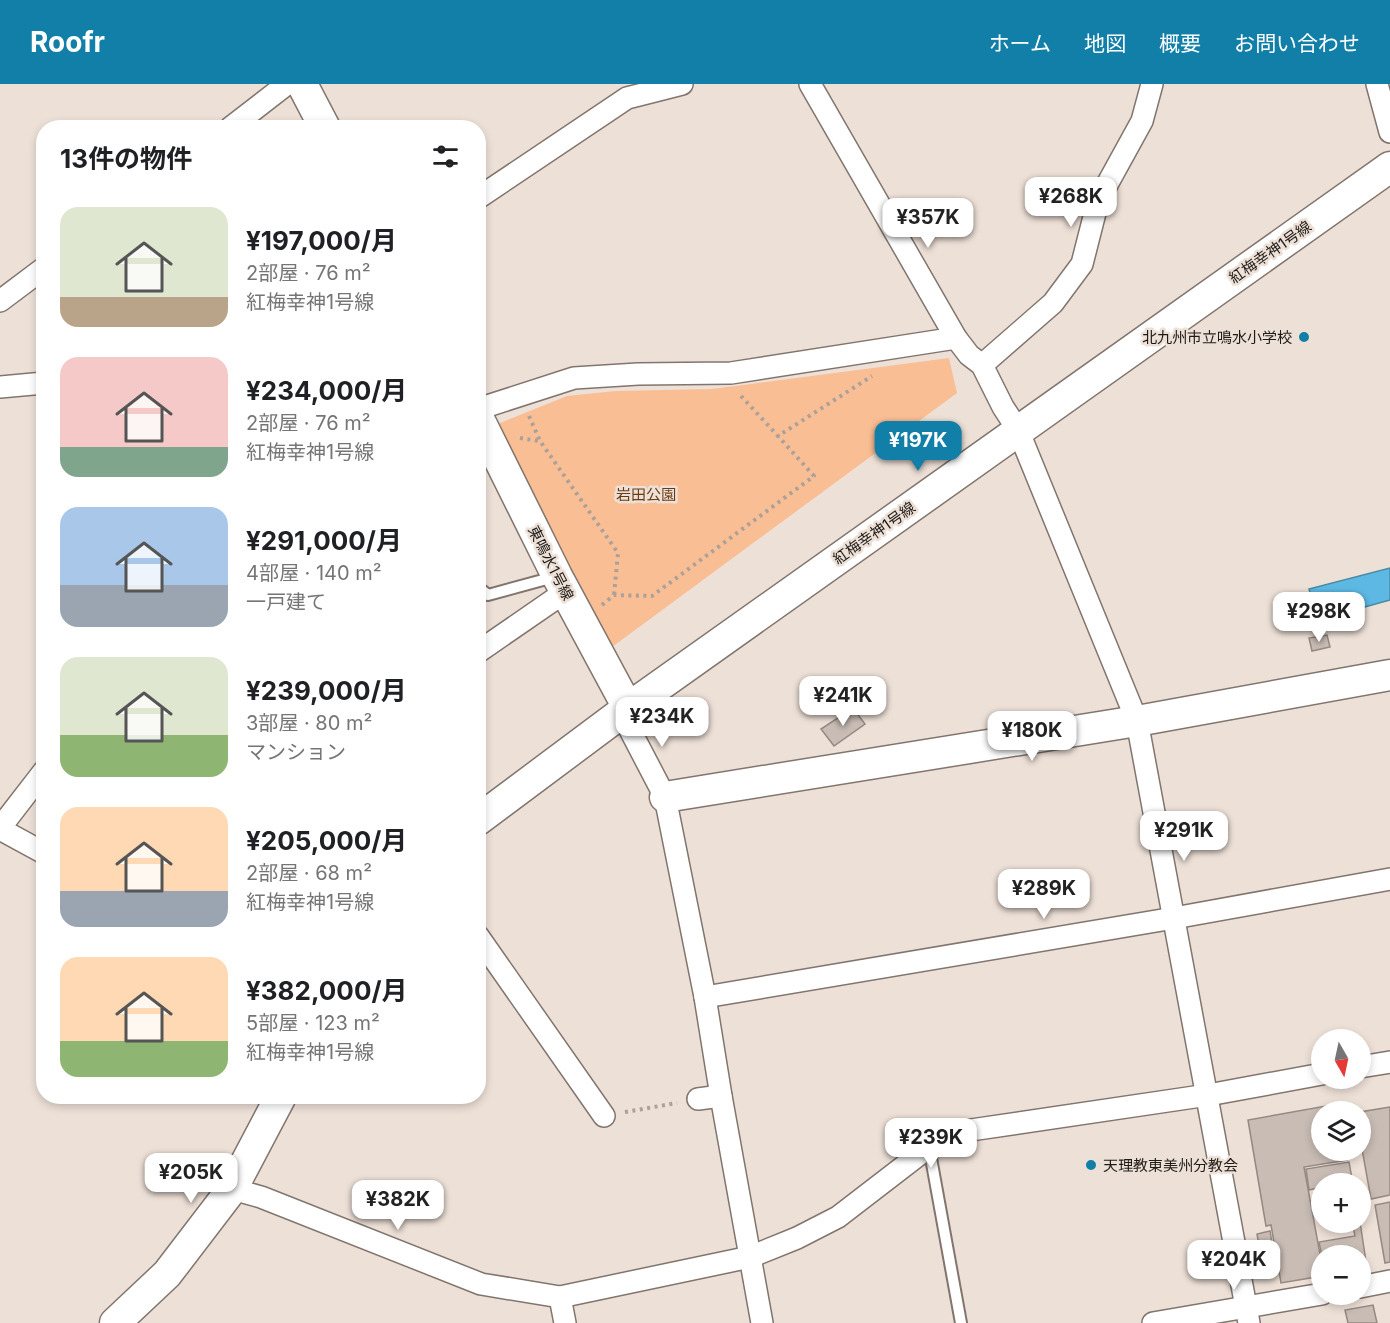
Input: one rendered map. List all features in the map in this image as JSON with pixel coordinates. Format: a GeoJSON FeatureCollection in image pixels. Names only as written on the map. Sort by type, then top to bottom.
{"type":"FeatureCollection","features":[{"type":"Feature","properties":{"kind":"street"},"geometry":{"type":"LineString","coordinates":[[240,120],[287,84]]}},
{"type":"Feature","properties":{"kind":"street"},"geometry":{"type":"LineString","coordinates":[[302,84],[321,120]]}},
{"type":"Feature","properties":{"kind":"street"},"geometry":{"type":"LineString","coordinates":[[486,193],[627,98],[682,84]]}},
{"type":"Feature","properties":{"kind":"street"},"geometry":{"type":"LineString","coordinates":[[810,84],[956,338],[969,355],[982,365],[1003,407],[1018,430],[1137,721],[1208,1095],[1247,1316]]}},
{"type":"Feature","properties":{"kind":"street"},"geometry":{"type":"LineString","coordinates":[[982,365],[1053,303],[1082,264],[1098,201],[1142,121],[1152,84]]}},
{"type":"Feature","properties":{"kind":"street"},"geometry":{"type":"LineString","coordinates":[[1377,84],[1390,132]]}},
{"type":"Feature","properties":{"kind":"street","name":"紅梅幸神1号線"},"geometry":{"type":"LineString","coordinates":[[486,814],[628,708],[1390,167]]}},
{"type":"Feature","properties":{"kind":"street"},"geometry":{"type":"LineString","coordinates":[[0,301],[36,274]]}},
{"type":"Feature","properties":{"kind":"street"},"geometry":{"type":"LineString","coordinates":[[486,406],[574,378],[638,374],[731,373],[956,338]]}},
{"type":"Feature","properties":{"kind":"street"},"geometry":{"type":"LineString","coordinates":[[0,387],[36,384]]}},
{"type":"Feature","properties":{"kind":"street","name":"東鳴水1号線"},"geometry":{"type":"LineString","coordinates":[[486,433],[561,584],[628,708]]}},
{"type":"Feature","properties":{"kind":"street"},"geometry":{"type":"LineString","coordinates":[[486,645],[561,584]]}},
{"type":"Feature","properties":{"kind":"street"},"geometry":{"type":"LineString","coordinates":[[665,796],[1137,721],[1390,675]]}},
{"type":"Feature","properties":{"kind":"street"},"geometry":{"type":"LineString","coordinates":[[628,708],[629,728],[665,796],[705,997],[762,1323]]}},
{"type":"Feature","properties":{"kind":"street"},"geometry":{"type":"LineString","coordinates":[[36,782],[0,829],[36,849]]}},
{"type":"Feature","properties":{"kind":"street"},"geometry":{"type":"LineString","coordinates":[[705,997],[1390,879]]}},
{"type":"Feature","properties":{"kind":"street"},"geometry":{"type":"LineString","coordinates":[[486,947],[604,1116]]}},
{"type":"Feature","properties":{"kind":"street"},"geometry":{"type":"LineString","coordinates":[[1371,1065],[1390,1062]]}},
{"type":"Feature","properties":{"kind":"street"},"geometry":{"type":"LineString","coordinates":[[232,1189],[261,1197],[481,1284],[560,1297],[750,1257],[797,1238],[838,1217],[929,1147],[964,1131],[1208,1095],[1311,1076]]}},
{"type":"Feature","properties":{"kind":"street"},"geometry":{"type":"LineString","coordinates":[[698,1099],[721,1096]]}},
{"type":"Feature","properties":{"kind":"street"},"geometry":{"type":"LineString","coordinates":[[115,1323],[167,1274],[232,1189],[277,1104]]}},
{"type":"Feature","properties":{"kind":"street"},"geometry":{"type":"LineString","coordinates":[[1371,1285],[1390,1281]]}},
{"type":"Feature","properties":{"kind":"street"},"geometry":{"type":"LineString","coordinates":[[560,1297],[565,1323]]}},
{"type":"Feature","properties":{"kind":"street"},"geometry":{"type":"LineString","coordinates":[[1153,1323],[1247,1316],[1311,1297]]}},
{"type":"Feature","properties":{"kind":"lane"},"geometry":{"type":"LineString","coordinates":[[486,593],[488,595],[561,584]]}},
{"type":"Feature","properties":{"kind":"lane"},"geometry":{"type":"LineString","coordinates":[[929,1147],[961,1323]]}},
{"type":"Feature","properties":{"kind":"path"},"geometry":{"type":"LineString","coordinates":[[581,622],[614,595],[652,596],[814,476],[735,391],[731,373]]}},
{"type":"Feature","properties":{"kind":"path"},"geometry":{"type":"LineString","coordinates":[[778,436],[877,373]]}},
{"type":"Feature","properties":{"kind":"path"},"geometry":{"type":"LineString","coordinates":[[520,394],[540,441],[618,553],[614,595]]}},
{"type":"Feature","properties":{"kind":"path"},"geometry":{"type":"LineString","coordinates":[[604,1116],[698,1099]]}},
{"type":"Feature","properties":{"kind":"green space","name":"岩田公園"},"geometry":{"type":"Polygon","coordinates":[[[949,358],[957,393],[608,650],[495,425],[567,396],[615,391],[712,389],[949,358]]]}},
{"type":"Feature","properties":{"kind":"water"},"geometry":{"type":"Polygon","coordinates":[[[1390,568],[1390,600],[1318,620],[1309,589],[1390,568]]]}},
{"type":"Feature","properties":{"kind":"building"},"geometry":{"type":"Polygon","coordinates":[[[1327,635],[1330,647],[1312,651],[1309,638],[1327,635]]]}},
{"type":"Feature","properties":{"kind":"building"},"geometry":{"type":"Polygon","coordinates":[[[853,708],[865,724],[834,746],[821,729],[853,708]]]}},
{"type":"Feature","properties":{"kind":"building"},"geometry":{"type":"Polygon","coordinates":[[[1390,1107],[1390,1195],[1371,1199],[1371,1173],[1366,1173],[1364,1161],[1371,1161],[1371,1110],[1390,1107]]]}},
{"type":"Feature","properties":{"kind":"building"},"geometry":{"type":"Polygon","coordinates":[[[1311,1109],[1311,1161],[1341,1161],[1304,1167],[1311,1205],[1311,1233],[1316,1233],[1318,1245],[1311,1245],[1311,1278],[1281,1283],[1271,1225],[1266,1226],[1248,1120],[1311,1109]]]}},
{"type":"Feature","properties":{"kind":"building"},"geometry":{"type":"Polygon","coordinates":[[[1349,1162],[1351,1173],[1311,1173],[1311,1190],[1309,1190],[1306,1169],[1349,1162]]]}},
{"type":"Feature","properties":{"kind":"building"},"geometry":{"type":"Polygon","coordinates":[[[1390,1202],[1390,1262],[1385,1263],[1375,1205],[1390,1202]]]}},
{"type":"Feature","properties":{"kind":"building"},"geometry":{"type":"Polygon","coordinates":[[[1270,1231],[1273,1249],[1260,1251],[1257,1234],[1270,1231]]]}},
{"type":"Feature","properties":{"kind":"building"},"geometry":{"type":"Polygon","coordinates":[[[1354,1233],[1362,1233],[1364,1245],[1320,1245],[1319,1242],[1355,1236],[1354,1233]]]}},
{"type":"Feature","properties":{"kind":"building"},"geometry":{"type":"Polygon","coordinates":[[[1373,1305],[1377,1323],[1348,1323],[1345,1310],[1373,1305]]]}},
{"type":"Feature","properties":{"kind":"place","name":"北九州市立鳴水小学校"},"geometry":{"type":"Point","coordinates":[1304,337]}},
{"type":"Feature","properties":{"kind":"place","name":"天理教東美州分教会"},"geometry":{"type":"Point","coordinates":[1091,1165]}}]}
